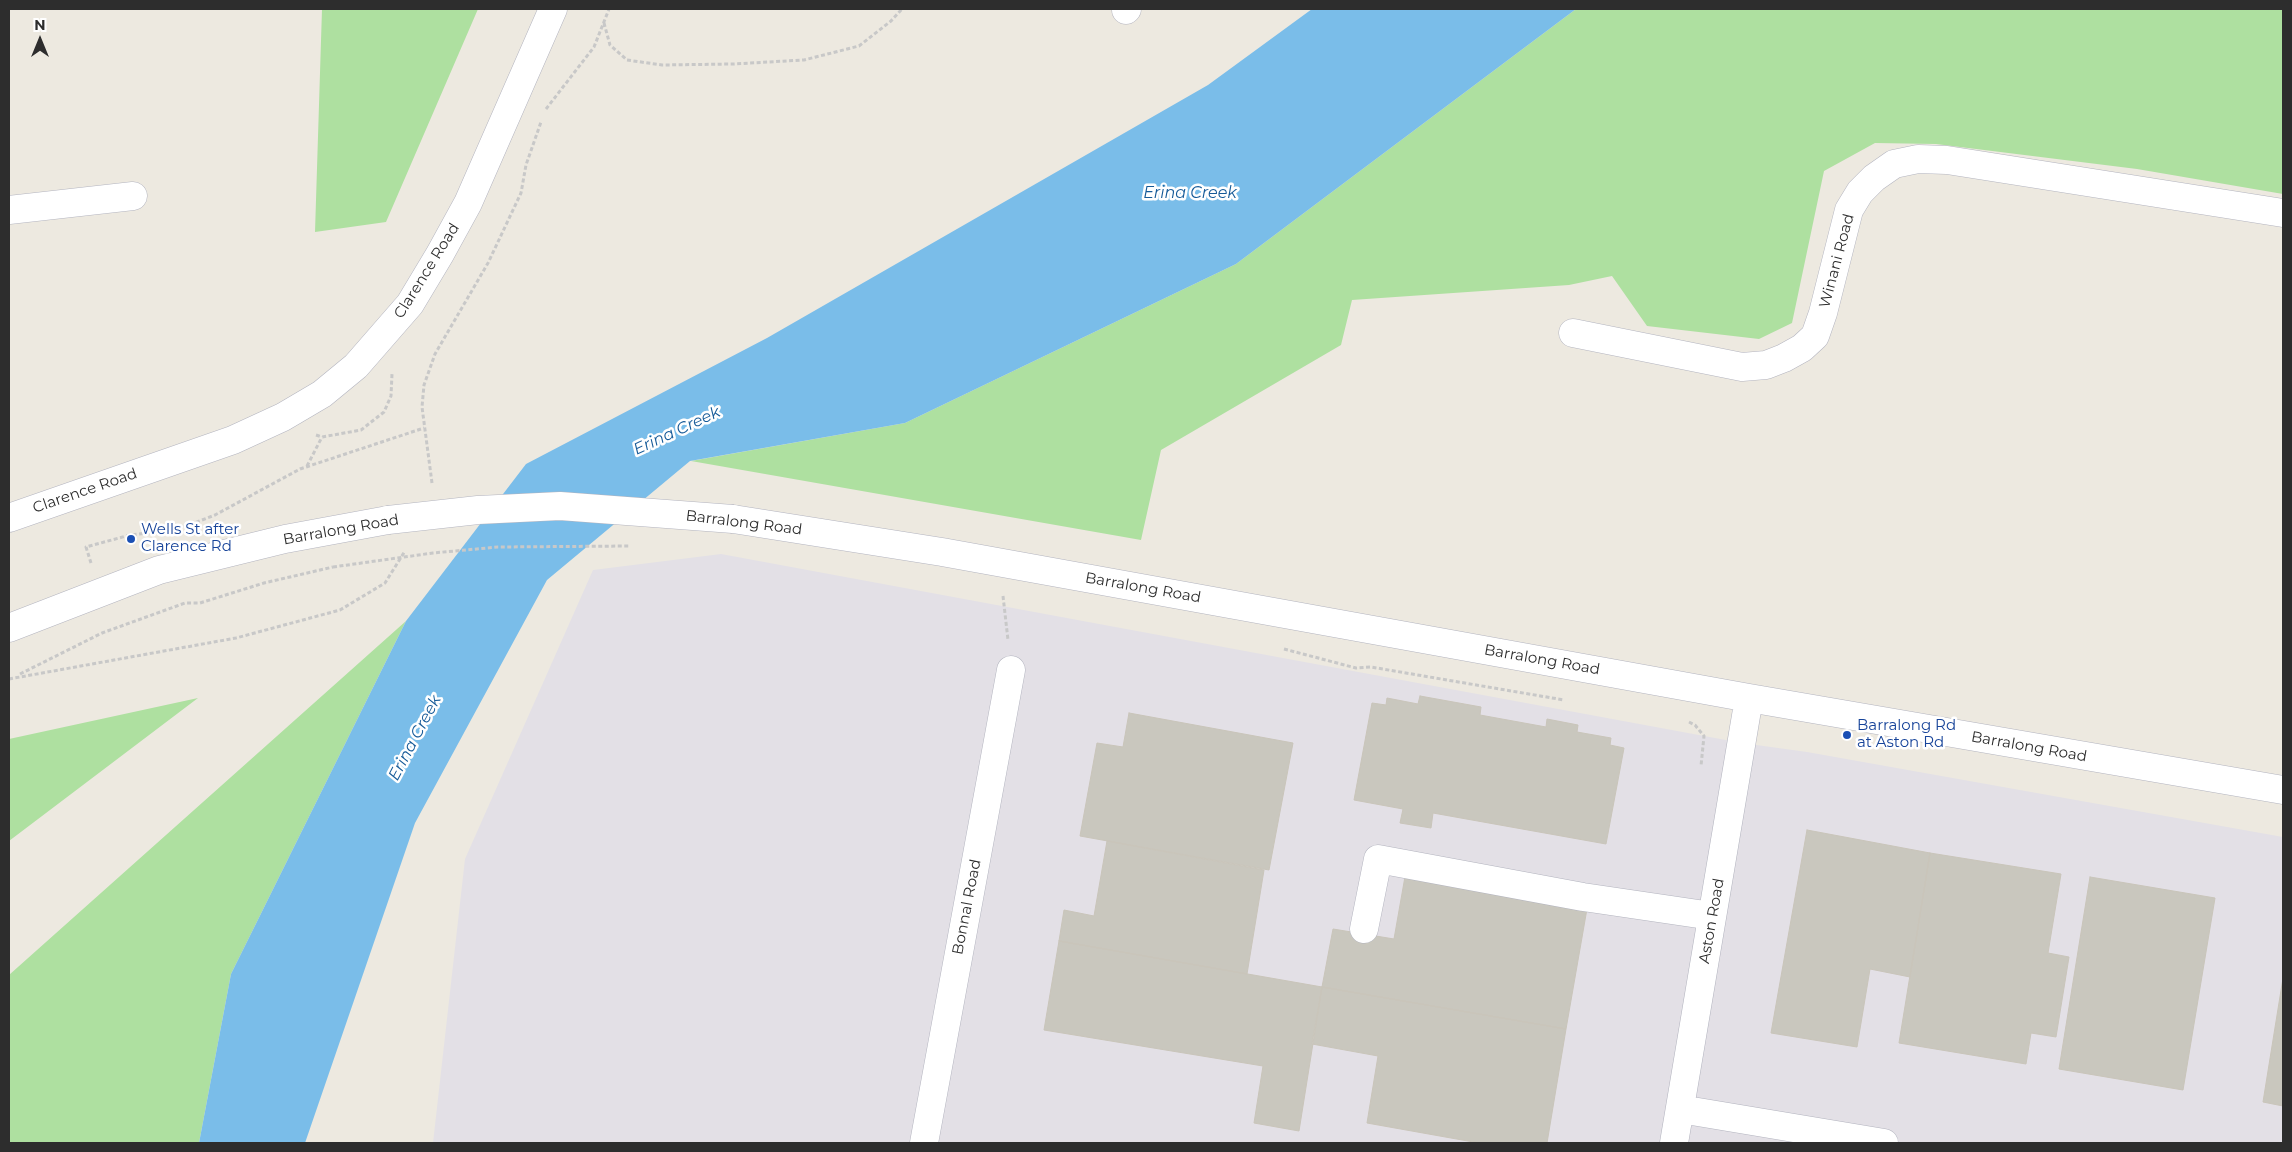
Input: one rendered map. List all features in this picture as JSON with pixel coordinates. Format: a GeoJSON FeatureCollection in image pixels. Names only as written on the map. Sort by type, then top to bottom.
{"type":"FeatureCollection","features":[{"type":"Feature","properties":{"kind":"street","name":"Clarence Road"},"geometry":{"type":"LineString","coordinates":[[9,518],[233,440],[283,417],[322,394],[356,366],[410,304],[440,254],[468,202],[553,9]]}},
{"type":"Feature","properties":{"kind":"street","name":"Winani Road"},"geometry":{"type":"LineString","coordinates":[[1573,333],[1742,367],[1766,365],[1784,358],[1802,348],[1815,336],[1824,313],[1849,210],[1860,192],[1874,178],[1894,164],[1918,159],[1947,160],[2283,213]]}},
{"type":"Feature","properties":{"kind":"street"},"geometry":{"type":"LineString","coordinates":[[9,210],[133,196]]}},
{"type":"Feature","properties":{"kind":"street","name":"Barralong Road"},"geometry":{"type":"LineString","coordinates":[[9,628],[159,570],[285,539],[388,520],[478,510],[560,506],[733,519],[942,552],[1749,698],[2283,790]]}},
{"type":"Feature","properties":{"kind":"street","name":"Bonnal Road"},"geometry":{"type":"LineString","coordinates":[[924,1143],[1011,670]]}},
{"type":"Feature","properties":{"kind":"street","name":"Aston Road"},"geometry":{"type":"LineString","coordinates":[[1674,1143],[1749,698]]}},
{"type":"Feature","properties":{"kind":"street"},"geometry":{"type":"LineString","coordinates":[[1364,929],[1378,859],[1583,897],[1712,916]]}},
{"type":"Feature","properties":{"kind":"street"},"geometry":{"type":"LineString","coordinates":[[1680,1109],[1884,1143]]}},
{"type":"Feature","properties":{"kind":"path"},"geometry":{"type":"LineString","coordinates":[[545,111],[594,47],[609,9]]}},
{"type":"Feature","properties":{"kind":"path"},"geometry":{"type":"LineString","coordinates":[[604,23],[610,45],[627,60],[662,65],[733,64],[804,60],[858,46],[891,21],[902,9]]}},
{"type":"Feature","properties":{"kind":"path"},"geometry":{"type":"LineString","coordinates":[[432,486],[422,397],[435,354],[488,263],[521,193],[526,165],[542,120]]}},
{"type":"Feature","properties":{"kind":"path"},"geometry":{"type":"LineString","coordinates":[[100,593],[86,548],[130,535],[176,530],[215,515],[307,467],[424,428]]}},
{"type":"Feature","properties":{"kind":"path"},"geometry":{"type":"LineString","coordinates":[[307,467],[322,436]]}},
{"type":"Feature","properties":{"kind":"path"},"geometry":{"type":"LineString","coordinates":[[15,676],[236,638],[340,610],[385,584],[408,546]]}},
{"type":"Feature","properties":{"kind":"path"},"geometry":{"type":"LineString","coordinates":[[9,679],[102,633],[185,603],[200,603],[264,584],[333,567],[433,553],[498,547],[639,546]]}},
{"type":"Feature","properties":{"kind":"path"},"geometry":{"type":"LineString","coordinates":[[993,594],[1013,597]]}},
{"type":"Feature","properties":{"kind":"path"},"geometry":{"type":"LineString","coordinates":[[1003,596],[1011,670]]}},
{"type":"Feature","properties":{"kind":"path"},"geometry":{"type":"LineString","coordinates":[[1278,647],[1356,668],[1371,667],[1570,701]]}},
{"type":"Feature","properties":{"kind":"path"},"geometry":{"type":"LineString","coordinates":[[1686,720],[1695,724],[1704,736],[1701,766]]}},
{"type":"Feature","properties":{"kind":"shaded area"},"geometry":{"type":"Polygon","coordinates":[[[721,554],[1742,743],[1807,752],[2283,837],[2283,1143],[433,1143],[465,859],[593,570],[721,554]]]}},
{"type":"Feature","properties":{"kind":"green space"},"geometry":{"type":"Polygon","coordinates":[[[322,9],[478,9],[386,222],[315,232],[322,9]]]}},
{"type":"Feature","properties":{"kind":"green space"},"geometry":{"type":"Polygon","coordinates":[[[1576,9],[2283,9],[2283,194],[2137,169],[1936,144],[1875,143],[1824,171],[1792,323],[1759,339],[1647,326],[1612,276],[1569,285],[1352,300],[1341,345],[1161,450],[1141,540],[691,461],[905,423],[1236,264],[1576,9]]]}},
{"type":"Feature","properties":{"kind":"green space"},"geometry":{"type":"Polygon","coordinates":[[[406,621],[231,974],[199,1143],[9,1143],[9,975],[406,621]]]}},
{"type":"Feature","properties":{"kind":"green space"},"geometry":{"type":"Polygon","coordinates":[[[198,698],[9,841],[9,739],[198,698]]]}},
{"type":"Feature","properties":{"kind":"water","name":"Erina Creek"},"geometry":{"type":"Polygon","coordinates":[[[1312,9],[1576,9],[1236,264],[905,423],[690,461],[547,580],[415,823],[305,1143],[199,1143],[231,974],[406,621],[526,464],[767,338],[1208,85],[1312,9]]]}},
{"type":"Feature","properties":{"kind":"building"},"geometry":{"type":"Polygon","coordinates":[[[1420,696],[1481,707],[1480,715],[1546,727],[1547,719],[1578,725],[1577,732],[1611,738],[1610,745],[1624,748],[1606,844],[1433,813],[1431,828],[1400,823],[1403,809],[1354,800],[1372,703],[1386,705],[1387,698],[1418,704],[1420,696]]]}},
{"type":"Feature","properties":{"kind":"building"},"geometry":{"type":"Polygon","coordinates":[[[1129,713],[1293,743],[1269,870],[1080,836],[1097,743],[1123,747],[1129,713]]]}},
{"type":"Feature","properties":{"kind":"building"},"geometry":{"type":"Polygon","coordinates":[[[1807,830],[1930,853],[1910,977],[1870,969],[1857,1047],[1771,1033],[1807,830]]]}},
{"type":"Feature","properties":{"kind":"building"},"geometry":{"type":"Polygon","coordinates":[[[1107,841],[1264,870],[1247,974],[1059,941],[1064,910],[1094,916],[1107,841]]]}},
{"type":"Feature","properties":{"kind":"building"},"geometry":{"type":"Polygon","coordinates":[[[1930,853],[2061,874],[2048,953],[2069,957],[2056,1037],[2031,1033],[2026,1064],[1899,1043],[1930,853]]]}},
{"type":"Feature","properties":{"kind":"building"},"geometry":{"type":"Polygon","coordinates":[[[1406,871],[1588,903],[1566,1029],[1322,987],[1333,929],[1394,939],[1406,871]]]}},
{"type":"Feature","properties":{"kind":"building"},"geometry":{"type":"Polygon","coordinates":[[[2090,877],[2215,898],[2183,1090],[2059,1069],[2090,877]]]}},
{"type":"Feature","properties":{"kind":"building"},"geometry":{"type":"Polygon","coordinates":[[[1059,941],[1322,987],[1299,1131],[1254,1123],[1263,1066],[1044,1030],[1059,941]]]}},
{"type":"Feature","properties":{"kind":"building"},"geometry":{"type":"Polygon","coordinates":[[[2283,978],[2283,1106],[2263,1102],[2283,978]]]}},
{"type":"Feature","properties":{"kind":"building"},"geometry":{"type":"Polygon","coordinates":[[[1322,987],[1566,1029],[1547,1143],[1479,1143],[1367,1123],[1378,1056],[1312,1044],[1322,987]]]}},
{"type":"Feature","properties":{"kind":"place","name":"Wells St after Clarence Rd"},"geometry":{"type":"Point","coordinates":[131,539]}},
{"type":"Feature","properties":{"kind":"place","name":"Barralong Rd at Aston Rd"},"geometry":{"type":"Point","coordinates":[1847,735]}}]}
